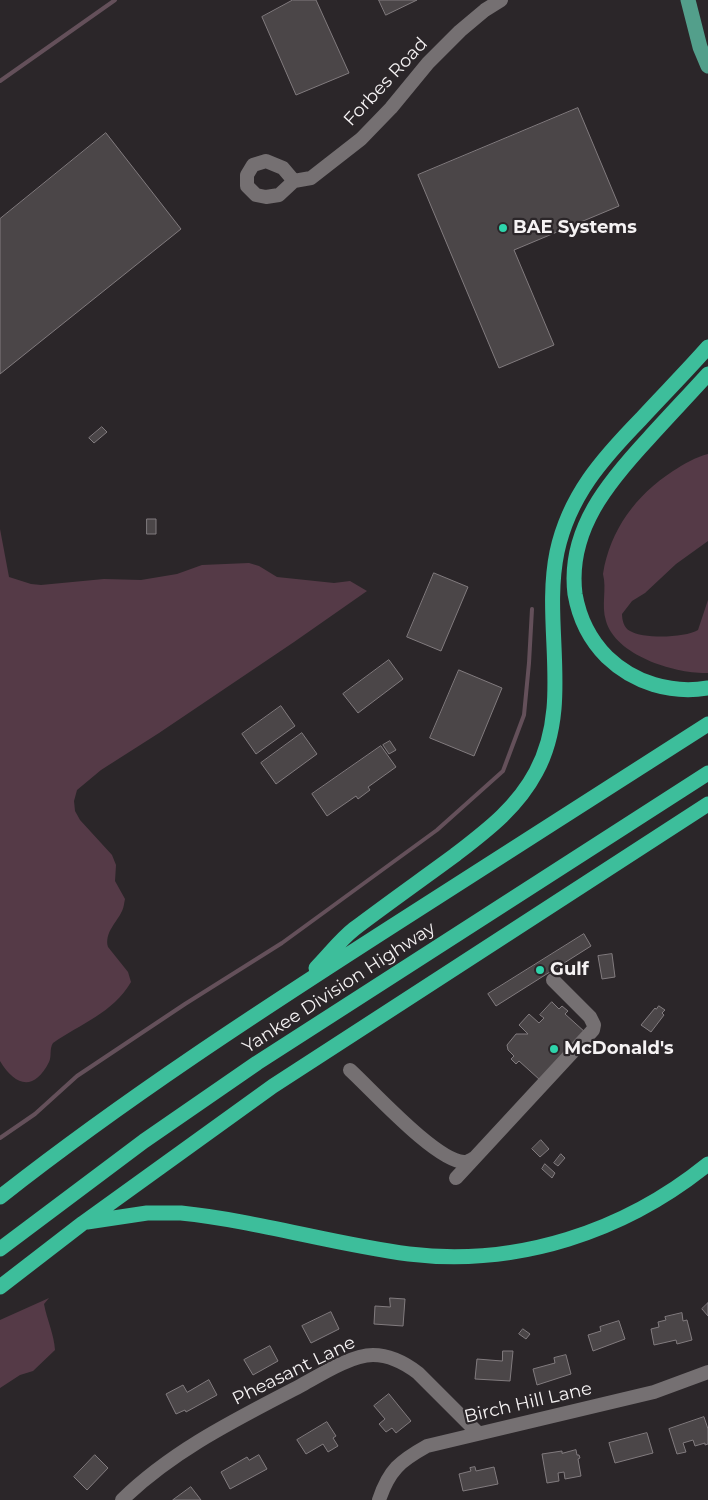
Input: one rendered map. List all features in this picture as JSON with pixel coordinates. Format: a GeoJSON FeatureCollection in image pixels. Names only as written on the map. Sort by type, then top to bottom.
{"type":"FeatureCollection","features":[{"type":"Feature","properties":{"kind":"highway"},"geometry":{"type":"LineString","coordinates":[[299,986],[352,931],[499,820],[517,802],[530,783],[545,752],[552,726],[555,695],[554,578],[558,552],[567,520],[581,490],[602,461],[708,347]]}},
{"type":"Feature","properties":{"kind":"highway"},"geometry":{"type":"LineString","coordinates":[[708,374],[622,467],[594,506],[577,552],[574,575],[576,601],[587,631],[601,650],[617,666],[633,677],[656,686],[681,690],[708,688]]}},
{"type":"Feature","properties":{"kind":"highway","name":"Yankee Division Highway"},"geometry":{"type":"LineString","coordinates":[[0,1197],[153,1084],[299,986],[708,724]]}},
{"type":"Feature","properties":{"kind":"highway","name":"Yankee Division Highway"},"geometry":{"type":"LineString","coordinates":[[0,1249],[144,1141],[249,1068],[708,773]]}},
{"type":"Feature","properties":{"kind":"highway"},"geometry":{"type":"LineString","coordinates":[[0,1287],[83,1223],[273,1086],[708,804]]}},
{"type":"Feature","properties":{"kind":"highway"},"geometry":{"type":"LineString","coordinates":[[83,1223],[147,1213],[182,1213],[409,1254],[445,1256],[494,1255],[550,1245],[607,1226],[656,1202],[708,1164]]}},
{"type":"Feature","properties":{"kind":"main road"},"geometry":{"type":"LineString","coordinates":[[688,0],[700,47],[708,66]]}},
{"type":"Feature","properties":{"kind":"street","name":"Forbes Road"},"geometry":{"type":"LineString","coordinates":[[294,181],[311,178],[361,139],[391,108],[428,63],[460,31],[501,0]]}},
{"type":"Feature","properties":{"kind":"street"},"geometry":{"type":"LineString","coordinates":[[456,1178],[593,1030],[594,1025],[590,1016],[553,980]]}},
{"type":"Feature","properties":{"kind":"street"},"geometry":{"type":"LineString","coordinates":[[350,1070],[436,1150],[462,1162],[467,1162],[475,1157]]}},
{"type":"Feature","properties":{"kind":"street","name":"Pheasant Lane"},"geometry":{"type":"LineString","coordinates":[[122,1500],[160,1466],[191,1445],[329,1371],[365,1356],[374,1355],[392,1358],[408,1365],[478,1433]]}},
{"type":"Feature","properties":{"kind":"street","name":"Birch Hill Lane"},"geometry":{"type":"LineString","coordinates":[[379,1500],[388,1478],[399,1464],[427,1446],[654,1392],[708,1372]]}},
{"type":"Feature","properties":{"kind":"shaded area"},"geometry":{"type":"Polygon","coordinates":[[[708,454],[708,541],[676,564],[645,593],[632,601],[622,614],[626,628],[636,634],[654,636],[684,635],[698,630],[708,600],[708,673],[664,666],[634,653],[622,644],[612,633],[606,621],[603,574],[606,558],[618,528],[636,503],[647,491],[673,471],[690,461],[708,454]]]}},
{"type":"Feature","properties":{"kind":"shaded area"},"geometry":{"type":"Polygon","coordinates":[[[0,529],[9,577],[31,584],[41,585],[104,579],[141,580],[177,574],[202,565],[249,563],[259,566],[277,577],[334,583],[350,581],[367,591],[159,733],[101,770],[77,790],[74,801],[75,811],[80,820],[112,855],[116,865],[115,881],[125,899],[123,910],[109,932],[107,942],[108,947],[128,972],[131,982],[124,993],[106,1010],[53,1043],[50,1060],[43,1072],[37,1078],[24,1082],[12,1076],[0,1061],[0,529]]]}},
{"type":"Feature","properties":{"kind":"shaded area"},"geometry":{"type":"Polygon","coordinates":[[[49,1298],[44,1304],[55,1350],[33,1371],[20,1375],[0,1388],[0,1320],[49,1298]]]}},
{"type":"Feature","properties":{"kind":"building"},"geometry":{"type":"Polygon","coordinates":[[[293,0],[316,0],[349,73],[296,95],[262,17],[293,0]]]}},
{"type":"Feature","properties":{"kind":"building"},"geometry":{"type":"Polygon","coordinates":[[[379,0],[417,0],[386,15],[379,0]]]}},
{"type":"Feature","properties":{"kind":"building","name":"BAE Systems"},"geometry":{"type":"Polygon","coordinates":[[[578,108],[619,206],[514,250],[554,345],[499,368],[418,175],[578,108]]]}},
{"type":"Feature","properties":{"kind":"building"},"geometry":{"type":"Polygon","coordinates":[[[106,133],[181,229],[0,374],[0,219],[106,133]]]}},
{"type":"Feature","properties":{"kind":"building"},"geometry":{"type":"Polygon","coordinates":[[[102,427],[107,432],[94,443],[89,438],[102,427]]]}},
{"type":"Feature","properties":{"kind":"building"},"geometry":{"type":"Polygon","coordinates":[[[147,519],[156,519],[156,534],[147,534],[147,519]]]}},
{"type":"Feature","properties":{"kind":"building"},"geometry":{"type":"Polygon","coordinates":[[[434,573],[468,587],[441,651],[407,637],[434,573]]]}},
{"type":"Feature","properties":{"kind":"building"},"geometry":{"type":"Polygon","coordinates":[[[389,660],[403,679],[358,713],[343,694],[389,660]]]}},
{"type":"Feature","properties":{"kind":"building"},"geometry":{"type":"Polygon","coordinates":[[[459,670],[502,688],[474,756],[430,738],[459,670]]]}},
{"type":"Feature","properties":{"kind":"building"},"geometry":{"type":"Polygon","coordinates":[[[281,706],[295,726],[256,754],[242,734],[281,706]]]}},
{"type":"Feature","properties":{"kind":"building"},"geometry":{"type":"Polygon","coordinates":[[[302,733],[317,754],[276,784],[261,763],[302,733]]]}},
{"type":"Feature","properties":{"kind":"building"},"geometry":{"type":"Polygon","coordinates":[[[390,741],[396,750],[389,754],[383,745],[390,741]]]}},
{"type":"Feature","properties":{"kind":"building"},"geometry":{"type":"Polygon","coordinates":[[[381,746],[396,767],[368,787],[370,790],[358,799],[356,796],[327,816],[312,794],[381,746]]]}},
{"type":"Feature","properties":{"kind":"building","name":"Gulf"},"geometry":{"type":"Polygon","coordinates":[[[584,934],[591,946],[496,1006],[488,994],[584,934]]]}},
{"type":"Feature","properties":{"kind":"building","name":"Gulf"},"geometry":{"type":"Polygon","coordinates":[[[612,954],[615,977],[602,979],[598,956],[612,954]]]}},
{"type":"Feature","properties":{"kind":"building"},"geometry":{"type":"Polygon","coordinates":[[[552,1002],[559,1009],[562,1006],[568,1011],[565,1014],[586,1033],[540,1080],[519,1061],[516,1064],[511,1059],[514,1056],[508,1050],[507,1045],[516,1034],[528,1034],[519,1025],[529,1014],[539,1023],[544,1018],[540,1015],[552,1002]]]}},
{"type":"Feature","properties":{"kind":"building"},"geometry":{"type":"Polygon","coordinates":[[[659,1006],[665,1010],[662,1013],[664,1015],[651,1032],[641,1025],[655,1008],[659,1006]]]}},
{"type":"Feature","properties":{"kind":"building"},"geometry":{"type":"Polygon","coordinates":[[[541,1140],[549,1149],[540,1157],[532,1149],[541,1140]]]}},
{"type":"Feature","properties":{"kind":"building"},"geometry":{"type":"Polygon","coordinates":[[[561,1154],[565,1158],[558,1166],[554,1163],[561,1154]]]}},
{"type":"Feature","properties":{"kind":"building"},"geometry":{"type":"Polygon","coordinates":[[[545,1164],[555,1173],[552,1178],[542,1169],[545,1164]]]}},
{"type":"Feature","properties":{"kind":"building"},"geometry":{"type":"Polygon","coordinates":[[[390,1298],[405,1299],[403,1326],[374,1324],[375,1306],[390,1307],[390,1298]]]}},
{"type":"Feature","properties":{"kind":"building"},"geometry":{"type":"Polygon","coordinates":[[[708,1303],[708,1316],[702,1309],[708,1303]]]}},
{"type":"Feature","properties":{"kind":"building"},"geometry":{"type":"Polygon","coordinates":[[[331,1312],[339,1329],[311,1343],[302,1326],[331,1312]]]}},
{"type":"Feature","properties":{"kind":"building"},"geometry":{"type":"Polygon","coordinates":[[[682,1313],[683,1321],[687,1320],[692,1340],[677,1344],[676,1340],[654,1345],[651,1329],[659,1327],[658,1322],[666,1320],[665,1317],[682,1313]]]}},
{"type":"Feature","properties":{"kind":"building"},"geometry":{"type":"Polygon","coordinates":[[[619,1321],[625,1339],[593,1351],[588,1335],[601,1331],[600,1327],[619,1321]]]}},
{"type":"Feature","properties":{"kind":"building"},"geometry":{"type":"Polygon","coordinates":[[[523,1329],[530,1334],[526,1339],[519,1334],[523,1329]]]}},
{"type":"Feature","properties":{"kind":"building"},"geometry":{"type":"Polygon","coordinates":[[[270,1346],[278,1361],[253,1375],[244,1360],[270,1346]]]}},
{"type":"Feature","properties":{"kind":"building"},"geometry":{"type":"Polygon","coordinates":[[[503,1351],[513,1351],[510,1381],[475,1379],[477,1359],[502,1361],[503,1351]]]}},
{"type":"Feature","properties":{"kind":"building"},"geometry":{"type":"Polygon","coordinates":[[[566,1355],[571,1374],[537,1385],[533,1369],[555,1363],[554,1358],[566,1355]]]}},
{"type":"Feature","properties":{"kind":"building"},"geometry":{"type":"Polygon","coordinates":[[[209,1380],[217,1395],[186,1412],[185,1410],[176,1414],[166,1394],[183,1385],[187,1392],[209,1380]]]}},
{"type":"Feature","properties":{"kind":"building"},"geometry":{"type":"Polygon","coordinates":[[[389,1394],[411,1421],[396,1433],[392,1428],[386,1432],[379,1424],[385,1419],[374,1406],[389,1394]]]}},
{"type":"Feature","properties":{"kind":"building"},"geometry":{"type":"Polygon","coordinates":[[[704,1417],[708,1429],[708,1444],[695,1446],[693,1440],[683,1443],[686,1452],[677,1454],[669,1429],[704,1417]]]}},
{"type":"Feature","properties":{"kind":"building"},"geometry":{"type":"Polygon","coordinates":[[[327,1422],[336,1436],[333,1438],[338,1446],[328,1452],[323,1444],[306,1454],[297,1440],[327,1422]]]}},
{"type":"Feature","properties":{"kind":"building"},"geometry":{"type":"Polygon","coordinates":[[[647,1433],[653,1453],[615,1463],[609,1443],[647,1433]]]}},
{"type":"Feature","properties":{"kind":"building"},"geometry":{"type":"Polygon","coordinates":[[[576,1450],[580,1458],[578,1459],[581,1476],[565,1479],[564,1472],[558,1473],[559,1481],[547,1483],[542,1454],[576,1450]]]}},
{"type":"Feature","properties":{"kind":"building"},"geometry":{"type":"Polygon","coordinates":[[[95,1455],[108,1468],[87,1490],[74,1477],[95,1455]]]}},
{"type":"Feature","properties":{"kind":"building"},"geometry":{"type":"Polygon","coordinates":[[[259,1455],[267,1469],[230,1489],[221,1472],[247,1457],[249,1460],[259,1455]]]}},
{"type":"Feature","properties":{"kind":"building"},"geometry":{"type":"Polygon","coordinates":[[[475,1467],[476,1471],[494,1467],[498,1484],[463,1491],[459,1474],[471,1471],[470,1468],[475,1467]]]}},
{"type":"Feature","properties":{"kind":"building"},"geometry":{"type":"Polygon","coordinates":[[[191,1487],[201,1500],[173,1500],[191,1487]]]}},
{"type":"Feature","properties":{"kind":"waterway"},"geometry":{"type":"LineString","coordinates":[[0,81],[115,0]]}},
{"type":"Feature","properties":{"kind":"waterway"},"geometry":{"type":"LineString","coordinates":[[0,1138],[35,1114],[77,1076],[185,1004],[282,943],[437,830],[503,771],[524,715],[532,609]]}},
{"type":"Feature","properties":{"kind":"place","name":"BAE Systems"},"geometry":{"type":"Point","coordinates":[503,228]}},
{"type":"Feature","properties":{"kind":"place","name":"Gulf"},"geometry":{"type":"Point","coordinates":[540,970]}},
{"type":"Feature","properties":{"kind":"place","name":"McDonald's"},"geometry":{"type":"Point","coordinates":[554,1049]}}]}
